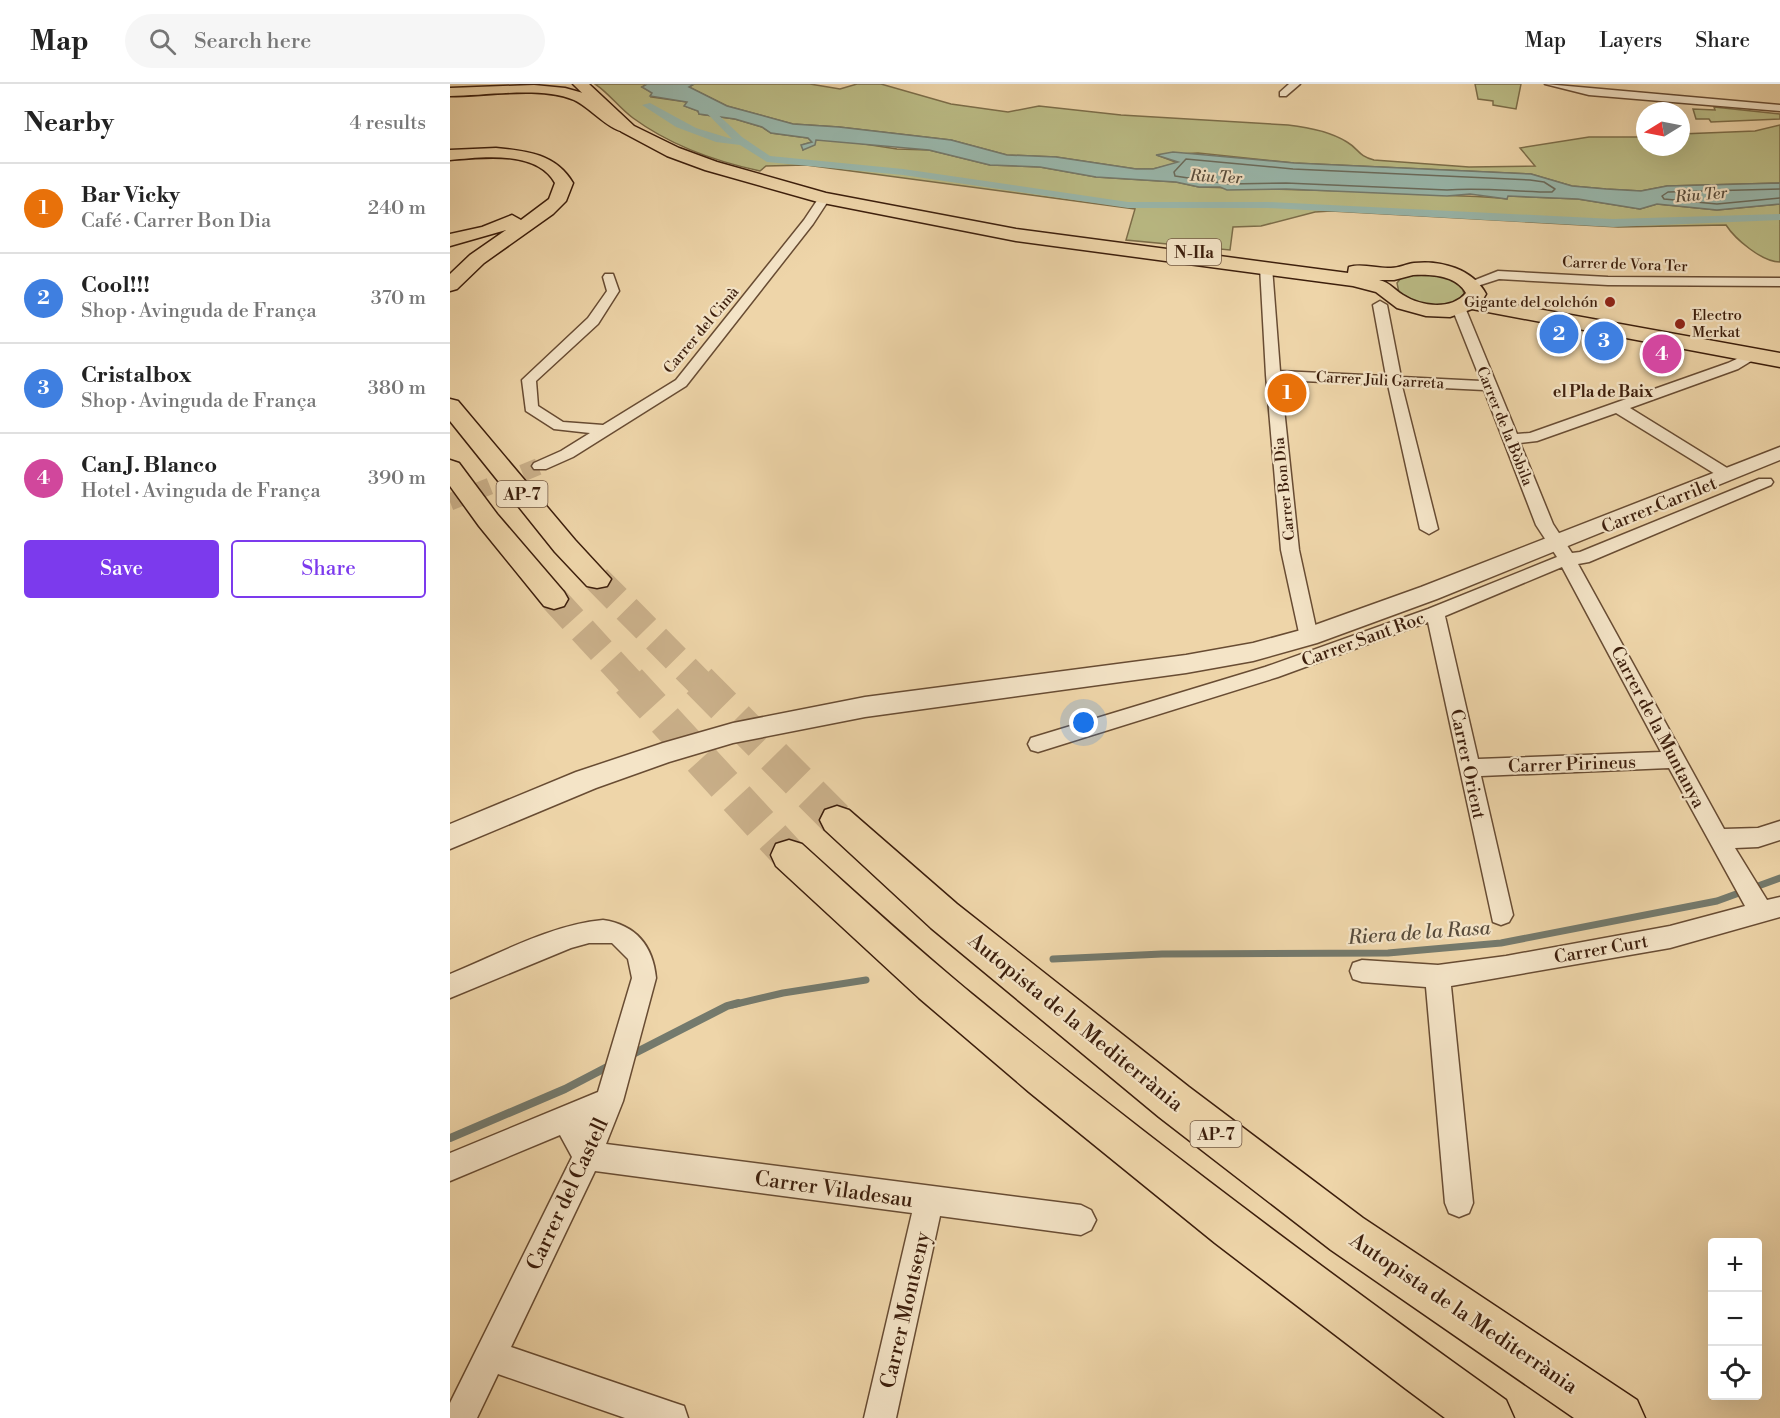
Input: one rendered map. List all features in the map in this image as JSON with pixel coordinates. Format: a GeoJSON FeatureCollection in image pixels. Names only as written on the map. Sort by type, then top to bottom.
{"type":"FeatureCollection","features":[{"type":"Feature","properties":{"kind":"main road"},"geometry":{"type":"LineString","coordinates":[[450,87],[546,84]]}},
{"type":"Feature","properties":{"kind":"main road","name":"N-IIa"},"geometry":{"type":"LineString","coordinates":[[580,84],[626,123],[684,155],[754,180],[824,198],[994,229],[1387,289],[1411,269],[1437,270],[1453,274],[1469,297],[1780,360]]}},
{"type":"Feature","properties":{"kind":"main road"},"geometry":{"type":"LineString","coordinates":[[586,84],[626,123]]}},
{"type":"Feature","properties":{"kind":"main road","name":"N-IIa"},"geometry":{"type":"LineString","coordinates":[[591,84],[626,123]]}},
{"type":"Feature","properties":{"kind":"main road"},"geometry":{"type":"LineString","coordinates":[[450,92],[482,87],[569,93],[589,101],[626,123]]}},
{"type":"Feature","properties":{"kind":"main road"},"geometry":{"type":"LineString","coordinates":[[450,157],[497,153],[533,159],[552,166],[559,172],[564,183],[557,201],[547,210],[477,260],[450,285]]}},
{"type":"Feature","properties":{"kind":"main road"},"geometry":{"type":"LineString","coordinates":[[450,157],[496,158],[530,164],[547,173],[552,185],[545,201],[524,216],[488,231],[450,240]]}},
{"type":"Feature","properties":{"kind":"main road","name":"N-IIa"},"geometry":{"type":"LineString","coordinates":[[994,229],[1028,237],[1354,280],[1387,289],[1395,300],[1416,308],[1437,311],[1469,297],[1780,351]]}},
{"type":"Feature","properties":{"kind":"main road"},"geometry":{"type":"LineString","coordinates":[[450,382],[463,405],[551,530]]}},
{"type":"Feature","properties":{"kind":"main road","name":"AP-7"},"geometry":{"type":"LineString","coordinates":[[450,406],[551,530],[597,579]]}},
{"type":"Feature","properties":{"kind":"main road","name":"AP-7"},"geometry":{"type":"LineString","coordinates":[[450,468],[488,520],[554,599]]}},
{"type":"Feature","properties":{"kind":"main road","name":"Autopista de la Mediterrània"},"geometry":{"type":"LineString","coordinates":[[837,820],[944,916],[1183,1109],[1347,1234],[1618,1418]]}},
{"type":"Feature","properties":{"kind":"main road"},"geometry":{"type":"LineString","coordinates":[[789,855],[980,1026],[1130,1148],[1344,1314],[1488,1418]]}},
{"type":"Feature","properties":{"kind":"street"},"geometry":{"type":"LineString","coordinates":[[1283,94],[1295,84]]}},
{"type":"Feature","properties":{"kind":"street"},"geometry":{"type":"LineString","coordinates":[[1550,84],[1589,92],[1780,108]]}},
{"type":"Feature","properties":{"kind":"street","name":"Carrer del Cimà"},"geometry":{"type":"LineString","coordinates":[[540,466],[567,454],[681,383],[809,222],[824,198]]}},
{"type":"Feature","properties":{"kind":"street","name":"Carrer Bon Dia"},"geometry":{"type":"LineString","coordinates":[[1266,267],[1273,375],[1290,550],[1308,637]]}},
{"type":"Feature","properties":{"kind":"street","name":"Carrer de Vora Ter"},"geometry":{"type":"LineString","coordinates":[[1469,297],[1498,275],[1620,282],[1780,282]]}},
{"type":"Feature","properties":{"kind":"street"},"geometry":{"type":"LineString","coordinates":[[606,430],[559,426],[531,408],[529,380],[593,321],[614,291],[609,277]]}},
{"type":"Feature","properties":{"kind":"street"},"geometry":{"type":"LineString","coordinates":[[1387,289],[1394,381],[1429,529]]}},
{"type":"Feature","properties":{"kind":"street","name":"Carrer de la Bòbila"},"geometry":{"type":"LineString","coordinates":[[1469,297],[1488,386],[1512,439],[1545,525],[1562,550]]}},
{"type":"Feature","properties":{"kind":"street"},"geometry":{"type":"LineString","coordinates":[[1512,439],[1532,438],[1619,408],[1733,366],[1754,355]]}},
{"type":"Feature","properties":{"kind":"street","name":"Carrer Juli Garreta"},"geometry":{"type":"LineString","coordinates":[[1273,375],[1488,386]]}},
{"type":"Feature","properties":{"kind":"street"},"geometry":{"type":"LineString","coordinates":[[1619,408],[1734,471],[1765,482],[1780,491]]}},
{"type":"Feature","properties":{"kind":"street"},"geometry":{"type":"LineString","coordinates":[[450,837],[586,780],[663,753],[733,733],[865,707],[1186,664],[1253,652],[1308,637],[1562,550],[1734,471],[1780,453]]}},
{"type":"Feature","properties":{"kind":"street","name":"Carrer Carrilet"},"geometry":{"type":"LineString","coordinates":[[1562,550],[1582,558],[1765,482]]}},
{"type":"Feature","properties":{"kind":"street","name":"Carrer Sant Roc"},"geometry":{"type":"LineString","coordinates":[[1038,744],[1271,672],[1435,614],[1562,550]]}},
{"type":"Feature","properties":{"kind":"street","name":"Carrer de la Muntanya"},"geometry":{"type":"LineString","coordinates":[[1562,550],[1718,838],[1770,910]]}},
{"type":"Feature","properties":{"kind":"street","name":"Carrer Orient"},"geometry":{"type":"LineString","coordinates":[[1435,614],[1501,915]]}},
{"type":"Feature","properties":{"kind":"street","name":"Carrer Pirineus"},"geometry":{"type":"LineString","coordinates":[[1469,768],[1675,760]]}},
{"type":"Feature","properties":{"kind":"street"},"geometry":{"type":"LineString","coordinates":[[1718,838],[1750,839],[1772,835],[1780,830]]}},
{"type":"Feature","properties":{"kind":"street","name":"Carrer Curt"},"geometry":{"type":"LineString","coordinates":[[1362,970],[1438,976],[1506,967],[1670,937],[1770,910]]}},
{"type":"Feature","properties":{"kind":"street","name":"Carrer del Castell"},"geometry":{"type":"LineString","coordinates":[[450,986],[580,935],[605,931],[636,946],[643,960],[644,978],[613,1089],[587,1156],[491,1356],[457,1415]]}},
{"type":"Feature","properties":{"kind":"street"},"geometry":{"type":"LineString","coordinates":[[1438,976],[1459,1203]]}},
{"type":"Feature","properties":{"kind":"street"},"geometry":{"type":"LineString","coordinates":[[450,1167],[566,1119],[613,1089]]}},
{"type":"Feature","properties":{"kind":"street"},"geometry":{"type":"LineString","coordinates":[[566,1119],[587,1156]]}},
{"type":"Feature","properties":{"kind":"street","name":"Carrer Viladesau"},"geometry":{"type":"LineString","coordinates":[[587,1156],[1081,1220]]}},
{"type":"Feature","properties":{"kind":"street","name":"Carrer Montseny"},"geometry":{"type":"LineString","coordinates":[[880,1418],[929,1202]]}},
{"type":"Feature","properties":{"kind":"street"},"geometry":{"type":"LineString","coordinates":[[491,1356],[672,1418]]}},
{"type":"Feature","properties":{"kind":"green space"},"geometry":{"type":"Polygon","coordinates":[[[595,84],[647,84],[642,87],[653,93],[651,97],[687,102],[689,103],[685,106],[698,111],[699,114],[735,119],[762,127],[771,133],[808,138],[812,142],[802,145],[803,150],[816,140],[832,139],[897,149],[929,150],[990,165],[1040,167],[1096,177],[1176,182],[1199,187],[1420,193],[1507,199],[1507,196],[1578,199],[1640,209],[1657,204],[1717,210],[1780,204],[1780,262],[1757,254],[1736,237],[1726,225],[1618,227],[1331,211],[1315,212],[1261,226],[1233,227],[1230,250],[1126,240],[1135,209],[806,165],[766,166],[760,171],[726,162],[662,137],[628,114],[595,84]]]}},
{"type":"Feature","properties":{"kind":"green space"},"geometry":{"type":"Polygon","coordinates":[[[694,84],[810,84],[840,89],[857,84],[881,84],[951,104],[1008,112],[1039,106],[1121,115],[1288,125],[1334,135],[1374,160],[1469,167],[1535,166],[1520,148],[1589,137],[1636,137],[1636,156],[1690,156],[1690,134],[1755,131],[1780,125],[1780,183],[1667,186],[1641,191],[1572,186],[1531,174],[1294,163],[1198,153],[1157,155],[1178,163],[1153,169],[1136,169],[1056,157],[1007,155],[951,140],[793,124],[727,106],[689,87],[694,84]]]}},
{"type":"Feature","properties":{"kind":"green space"},"geometry":{"type":"Polygon","coordinates":[[[1475,84],[1521,84],[1516,109],[1493,105],[1493,101],[1478,99],[1475,84]]]}},
{"type":"Feature","properties":{"kind":"green space"},"geometry":{"type":"Polygon","coordinates":[[[1714,107],[1780,114],[1780,119],[1711,122],[1709,119],[1696,119],[1693,109],[1715,110],[1714,107]]]}},
{"type":"Feature","properties":{"kind":"green space"},"geometry":{"type":"Polygon","coordinates":[[[1419,274],[1446,277],[1458,283],[1464,294],[1451,305],[1433,306],[1399,293],[1397,283],[1401,278],[1419,274]]]}},
{"type":"Feature","properties":{"kind":"water","name":"Riu Ter"},"geometry":{"type":"Polygon","coordinates":[[[647,84],[694,84],[689,87],[727,106],[793,124],[951,140],[1007,155],[1056,157],[1136,169],[1153,169],[1178,162],[1156,155],[1173,152],[1294,163],[1531,174],[1572,186],[1641,191],[1667,186],[1780,183],[1780,204],[1717,210],[1657,204],[1640,209],[1578,199],[1508,196],[1507,199],[1470,194],[1447,196],[1286,189],[1227,190],[1220,187],[1199,187],[1176,182],[1096,177],[1040,167],[990,165],[929,150],[816,140],[815,145],[803,150],[801,145],[812,142],[808,138],[771,133],[762,127],[735,119],[699,114],[698,111],[684,106],[687,102],[650,96],[652,93],[642,87],[647,84]]]}},
{"type":"Feature","properties":{"kind":"waterway"},"geometry":{"type":"LineString","coordinates":[[697,98],[742,142]]}},
{"type":"Feature","properties":{"kind":"waterway"},"geometry":{"type":"LineString","coordinates":[[647,105],[693,131],[732,142],[742,142]]}},
{"type":"Feature","properties":{"kind":"waterway"},"geometry":{"type":"LineString","coordinates":[[742,142],[767,159],[903,172],[1128,205],[1268,205],[1613,223],[1780,217]]}},
{"type":"Feature","properties":{"kind":"waterway","name":"Riera de la Rasa"},"geometry":{"type":"LineString","coordinates":[[1053,959],[1162,954],[1388,953],[1501,943],[1717,901],[1780,878]]}},
{"type":"Feature","properties":{"kind":"waterway"},"geometry":{"type":"LineString","coordinates":[[732,1005],[783,993],[866,980]]}},
{"type":"Feature","properties":{"kind":"waterway"},"geometry":{"type":"LineString","coordinates":[[631,1055],[727,1006],[738,1003]]}},
{"type":"Feature","properties":{"kind":"waterway"},"geometry":{"type":"LineString","coordinates":[[450,1138],[565,1089],[611,1065]]}},
{"type":"Feature","properties":{"kind":"tunnel"},"geometry":{"type":"LineString","coordinates":[[450,502],[540,466]]}},
{"type":"Feature","properties":{"kind":"tunnel"},"geometry":{"type":"LineString","coordinates":[[597,579],[700,683]]}},
{"type":"Feature","properties":{"kind":"tunnel"},"geometry":{"type":"LineString","coordinates":[[554,599],[631,683]]}},
{"type":"Feature","properties":{"kind":"tunnel"},"geometry":{"type":"LineString","coordinates":[[629,681],[789,855]]}},
{"type":"Feature","properties":{"kind":"tunnel"},"geometry":{"type":"LineString","coordinates":[[699,681],[837,820]]}},
{"type":"Feature","properties":{"kind":"place","name":"Gigante del colchón"},"geometry":{"type":"Point","coordinates":[1610,302]}},
{"type":"Feature","properties":{"kind":"place","name":"Electro Merkat"},"geometry":{"type":"Point","coordinates":[1680,324]}},
{"type":"Feature","properties":{"kind":"place","name":"Cool!!!"},"geometry":{"type":"Point","coordinates":[1559,334]}},
{"type":"Feature","properties":{"kind":"place","name":"Cristalbox"},"geometry":{"type":"Point","coordinates":[1604,341]}},
{"type":"Feature","properties":{"kind":"place","name":"Can J. Blanco"},"geometry":{"type":"Point","coordinates":[1662,354]}},
{"type":"Feature","properties":{"kind":"place","name":"Bar Vicky"},"geometry":{"type":"Point","coordinates":[1287,393]}},
{"type":"Feature","properties":{"kind":"district","name":"el Pla de Baix"},"geometry":{"type":"Point","coordinates":[1603,391]}}]}
